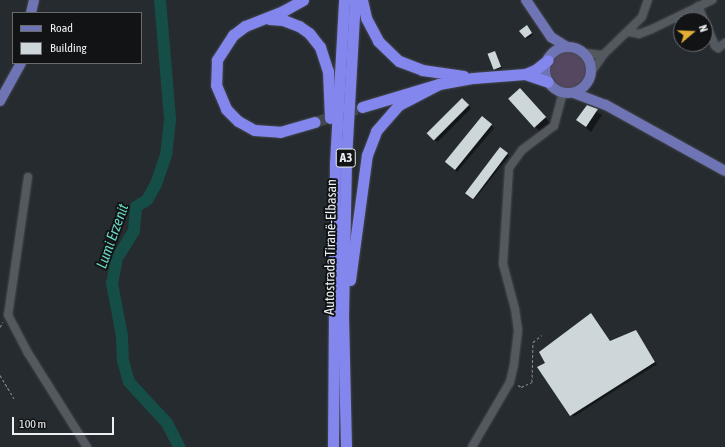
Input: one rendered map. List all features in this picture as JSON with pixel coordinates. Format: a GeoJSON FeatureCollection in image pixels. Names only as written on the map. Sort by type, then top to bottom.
{"type":"FeatureCollection","features":[{"type":"Feature","properties":{"kind":"highway"},"geometry":{"type":"LineString","coordinates":[[303,0],[258,21],[233,35],[220,53],[215,77],[222,101],[238,121],[262,132],[287,131],[316,122]]}},
{"type":"Feature","properties":{"kind":"highway","name":"Autostrada Tiranë-Elbasan"},"geometry":{"type":"LineString","coordinates":[[332,447],[335,163],[344,0]]}},
{"type":"Feature","properties":{"kind":"highway","name":"Autostrada Tiranë-Elbasan"},"geometry":{"type":"LineString","coordinates":[[346,447],[343,317],[346,159],[355,0]]}},
{"type":"Feature","properties":{"kind":"highway"},"geometry":{"type":"LineString","coordinates":[[362,0],[366,18],[378,41],[399,60],[422,70],[473,78]]}},
{"type":"Feature","properties":{"kind":"highway"},"geometry":{"type":"LineString","coordinates":[[258,21],[275,19],[291,22],[305,29],[320,47],[328,71],[330,156],[335,163]]}},
{"type":"Feature","properties":{"kind":"highway"},"geometry":{"type":"LineString","coordinates":[[362,107],[438,84],[473,78],[525,74],[535,70],[549,58]]}},
{"type":"Feature","properties":{"kind":"highway"},"geometry":{"type":"LineString","coordinates":[[525,74],[548,82]]}},
{"type":"Feature","properties":{"kind":"highway"},"geometry":{"type":"LineString","coordinates":[[343,317],[349,309],[361,199],[371,142],[382,121],[399,105],[438,84]]}},
{"type":"Feature","properties":{"kind":"main road"},"geometry":{"type":"LineString","coordinates":[[31,12],[34,0]]}},
{"type":"Feature","properties":{"kind":"main road"},"geometry":{"type":"LineString","coordinates":[[526,0],[545,30],[556,42],[584,53],[590,61],[594,92],[606,105]]}},
{"type":"Feature","properties":{"kind":"main road"},"geometry":{"type":"LineString","coordinates":[[545,30],[549,58],[545,73],[548,82],[568,93],[606,105],[725,171]]}},
{"type":"Feature","properties":{"kind":"main road"},"geometry":{"type":"LineString","coordinates":[[549,58],[567,47]]}},
{"type":"Feature","properties":{"kind":"main road"},"geometry":{"type":"LineString","coordinates":[[0,101],[20,64]]}},
{"type":"Feature","properties":{"kind":"main road"},"geometry":{"type":"LineString","coordinates":[[568,93],[583,89],[591,76]]}},
{"type":"Feature","properties":{"kind":"street"},"geometry":{"type":"LineString","coordinates":[[591,76],[603,55],[629,32],[642,17],[648,0]]}},
{"type":"Feature","properties":{"kind":"street"},"geometry":{"type":"LineString","coordinates":[[629,32],[639,34],[652,29],[712,0]]}},
{"type":"Feature","properties":{"kind":"street"},"geometry":{"type":"LineString","coordinates":[[698,6],[701,12]]}},
{"type":"Feature","properties":{"kind":"street"},"geometry":{"type":"LineString","coordinates":[[713,41],[715,46],[718,48],[725,43]]}},
{"type":"Feature","properties":{"kind":"street"},"geometry":{"type":"LineString","coordinates":[[584,53],[603,55]]}},
{"type":"Feature","properties":{"kind":"street"},"geometry":{"type":"LineString","coordinates":[[472,447],[510,382],[518,330],[503,264],[509,168],[522,150],[554,126],[568,93]]}},
{"type":"Feature","properties":{"kind":"street"},"geometry":{"type":"LineString","coordinates":[[28,177],[8,315],[28,353],[86,447]]}},
{"type":"Feature","properties":{"kind":"path"},"geometry":{"type":"LineString","coordinates":[[510,382],[522,387],[532,382],[533,342],[542,335]]}},
{"type":"Feature","properties":{"kind":"path"},"geometry":{"type":"LineString","coordinates":[[0,375],[14,398]]}},
{"type":"Feature","properties":{"kind":"shaded area"},"geometry":{"type":"Polygon","coordinates":[[[564,51],[572,51],[579,54],[584,59],[587,70],[584,81],[579,86],[572,89],[564,89],[557,86],[552,81],[549,74],[549,66],[552,59],[557,54],[564,51]]]}},
{"type":"Feature","properties":{"kind":"building"},"geometry":{"type":"Polygon","coordinates":[[[527,25],[532,33],[525,38],[519,31],[527,25]]]}},
{"type":"Feature","properties":{"kind":"building"},"geometry":{"type":"Polygon","coordinates":[[[495,51],[501,67],[494,70],[488,54],[495,51]]]}},
{"type":"Feature","properties":{"kind":"building"},"geometry":{"type":"Polygon","coordinates":[[[520,88],[546,117],[534,128],[508,99],[520,88]]]}},
{"type":"Feature","properties":{"kind":"building"},"geometry":{"type":"Polygon","coordinates":[[[462,98],[469,105],[434,140],[427,133],[462,98]]]}},
{"type":"Feature","properties":{"kind":"building"},"geometry":{"type":"Polygon","coordinates":[[[587,105],[598,109],[586,127],[576,120],[587,105]]]}},
{"type":"Feature","properties":{"kind":"building"},"geometry":{"type":"Polygon","coordinates":[[[482,116],[492,124],[455,170],[445,162],[482,116]]]}},
{"type":"Feature","properties":{"kind":"building"},"geometry":{"type":"Polygon","coordinates":[[[500,147],[508,153],[473,199],[465,193],[500,147]]]}},
{"type":"Feature","properties":{"kind":"building"},"geometry":{"type":"Polygon","coordinates":[[[591,313],[610,341],[636,330],[655,362],[570,416],[537,367],[545,363],[539,352],[591,313]]]}},
{"type":"Feature","properties":{"kind":"waterway","name":"Lumi Erzenit"},"geometry":{"type":"LineString","coordinates":[[160,0],[170,119],[166,155],[156,184],[147,200],[136,207],[134,231],[117,258],[112,283],[122,336],[123,361],[129,382],[167,423],[179,447]]}},
{"type":"Feature","properties":{"kind":"tunnel"},"geometry":{"type":"LineString","coordinates":[[315,122],[362,107]]}}]}
